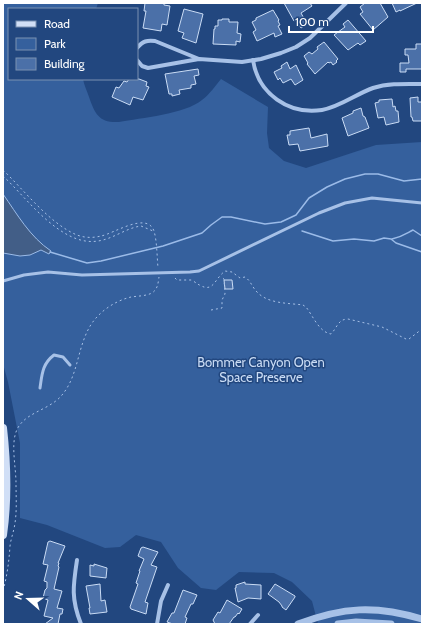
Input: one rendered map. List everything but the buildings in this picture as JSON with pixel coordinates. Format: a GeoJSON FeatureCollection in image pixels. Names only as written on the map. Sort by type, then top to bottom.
{"type":"FeatureCollection","features":[{"type":"Feature","properties":{"kind":"main road"},"geometry":{"type":"LineString","coordinates":[[3,428],[6,455],[7,490],[3,535]]}},
{"type":"Feature","properties":{"kind":"street"},"geometry":{"type":"LineString","coordinates":[[138,61],[142,66],[148,68],[199,59],[242,62],[281,54],[310,38],[346,3]]}},
{"type":"Feature","properties":{"kind":"street"},"geometry":{"type":"LineString","coordinates":[[138,47],[142,42],[148,40],[155,41],[199,59]]}},
{"type":"Feature","properties":{"kind":"street"},"geometry":{"type":"LineString","coordinates":[[253,60],[255,71],[262,85],[269,94],[281,103],[310,110],[323,110],[373,89],[389,85],[422,84]]}},
{"type":"Feature","properties":{"kind":"street"},"geometry":{"type":"LineString","coordinates":[[77,560],[73,591],[75,608],[81,624]]}},
{"type":"Feature","properties":{"kind":"street"},"geometry":{"type":"LineString","coordinates":[[158,624],[161,601],[168,585]]}},
{"type":"Feature","properties":{"kind":"street"},"geometry":{"type":"LineString","coordinates":[[298,624],[317,616],[361,609],[383,610],[422,618]]}},
{"type":"Feature","properties":{"kind":"street"},"geometry":{"type":"LineString","coordinates":[[250,624],[258,615]]}},
{"type":"Feature","properties":{"kind":"street"},"geometry":{"type":"LineString","coordinates":[[338,624],[356,622],[391,624]]}},
{"type":"Feature","properties":{"kind":"lane"},"geometry":{"type":"LineString","coordinates":[[3,281],[24,275],[48,272],[82,275],[199,271],[319,213],[345,203],[372,198],[422,203]]}},
{"type":"Feature","properties":{"kind":"lane"},"geometry":{"type":"LineString","coordinates":[[40,388],[42,371],[47,360],[54,355],[63,357],[70,365]]}},
{"type":"Feature","properties":{"kind":"path"},"geometry":{"type":"LineString","coordinates":[[3,170],[43,210],[67,230],[76,234],[88,237],[101,236],[138,222],[149,226],[154,232],[159,273],[158,284],[153,292],[146,295],[130,297],[117,302],[106,309],[96,319],[87,332],[75,373],[63,394],[53,404],[27,418],[19,425],[15,438],[15,522],[3,591]]}},
{"type":"Feature","properties":{"kind":"path"},"geometry":{"type":"LineString","coordinates":[[3,176],[36,210],[58,228],[76,239],[89,242],[100,241],[141,226],[154,232]]}},
{"type":"Feature","properties":{"kind":"path"},"geometry":{"type":"LineString","coordinates":[[172,276],[177,280],[192,280],[202,287],[208,287],[214,285],[225,271],[232,272],[240,278],[245,277],[250,280],[257,292],[262,296],[271,300],[303,305],[306,307],[320,328],[331,334],[343,319],[382,327],[406,339],[409,339],[422,329]]}},
{"type":"Feature","properties":{"kind":"path"},"geometry":{"type":"LineString","coordinates":[[212,310],[222,308],[222,300],[225,292],[224,279],[220,276]]}},
{"type":"Feature","properties":{"kind":"green space","name":"Bommer Canyon Open Space Preserve"},"geometry":{"type":"Polygon","coordinates":[[[3,3],[98,3],[96,8],[8,8],[8,80],[83,80],[96,113],[102,119],[107,121],[119,122],[162,115],[185,109],[205,98],[221,79],[268,107],[267,133],[269,148],[284,161],[306,168],[376,145],[422,142],[422,624],[318,624],[312,601],[292,582],[274,573],[239,572],[216,590],[201,588],[178,568],[161,542],[136,535],[120,547],[105,548],[47,525],[20,518],[20,443],[3,364],[3,3]]]}},
{"type":"Feature","properties":{"kind":"shaded area"},"geometry":{"type":"Polygon","coordinates":[[[3,194],[30,232],[51,251],[49,254],[41,250],[30,255],[20,256],[3,253],[3,194]]]}},
{"type":"Feature","properties":{"kind":"waterway"},"geometry":{"type":"LineString","coordinates":[[50,252],[87,263],[101,261],[163,246],[202,233],[222,217],[231,217],[265,224],[281,222],[296,215],[309,198],[327,187],[345,179],[365,174],[378,174],[404,181],[422,179]]}},
{"type":"Feature","properties":{"kind":"waterway"},"geometry":{"type":"LineString","coordinates":[[392,239],[401,237],[413,230],[422,236]]}},
{"type":"Feature","properties":{"kind":"waterway"},"geometry":{"type":"LineString","coordinates":[[302,231],[333,241],[354,239],[374,241],[384,238],[391,239],[396,243],[422,252]]}}]}
